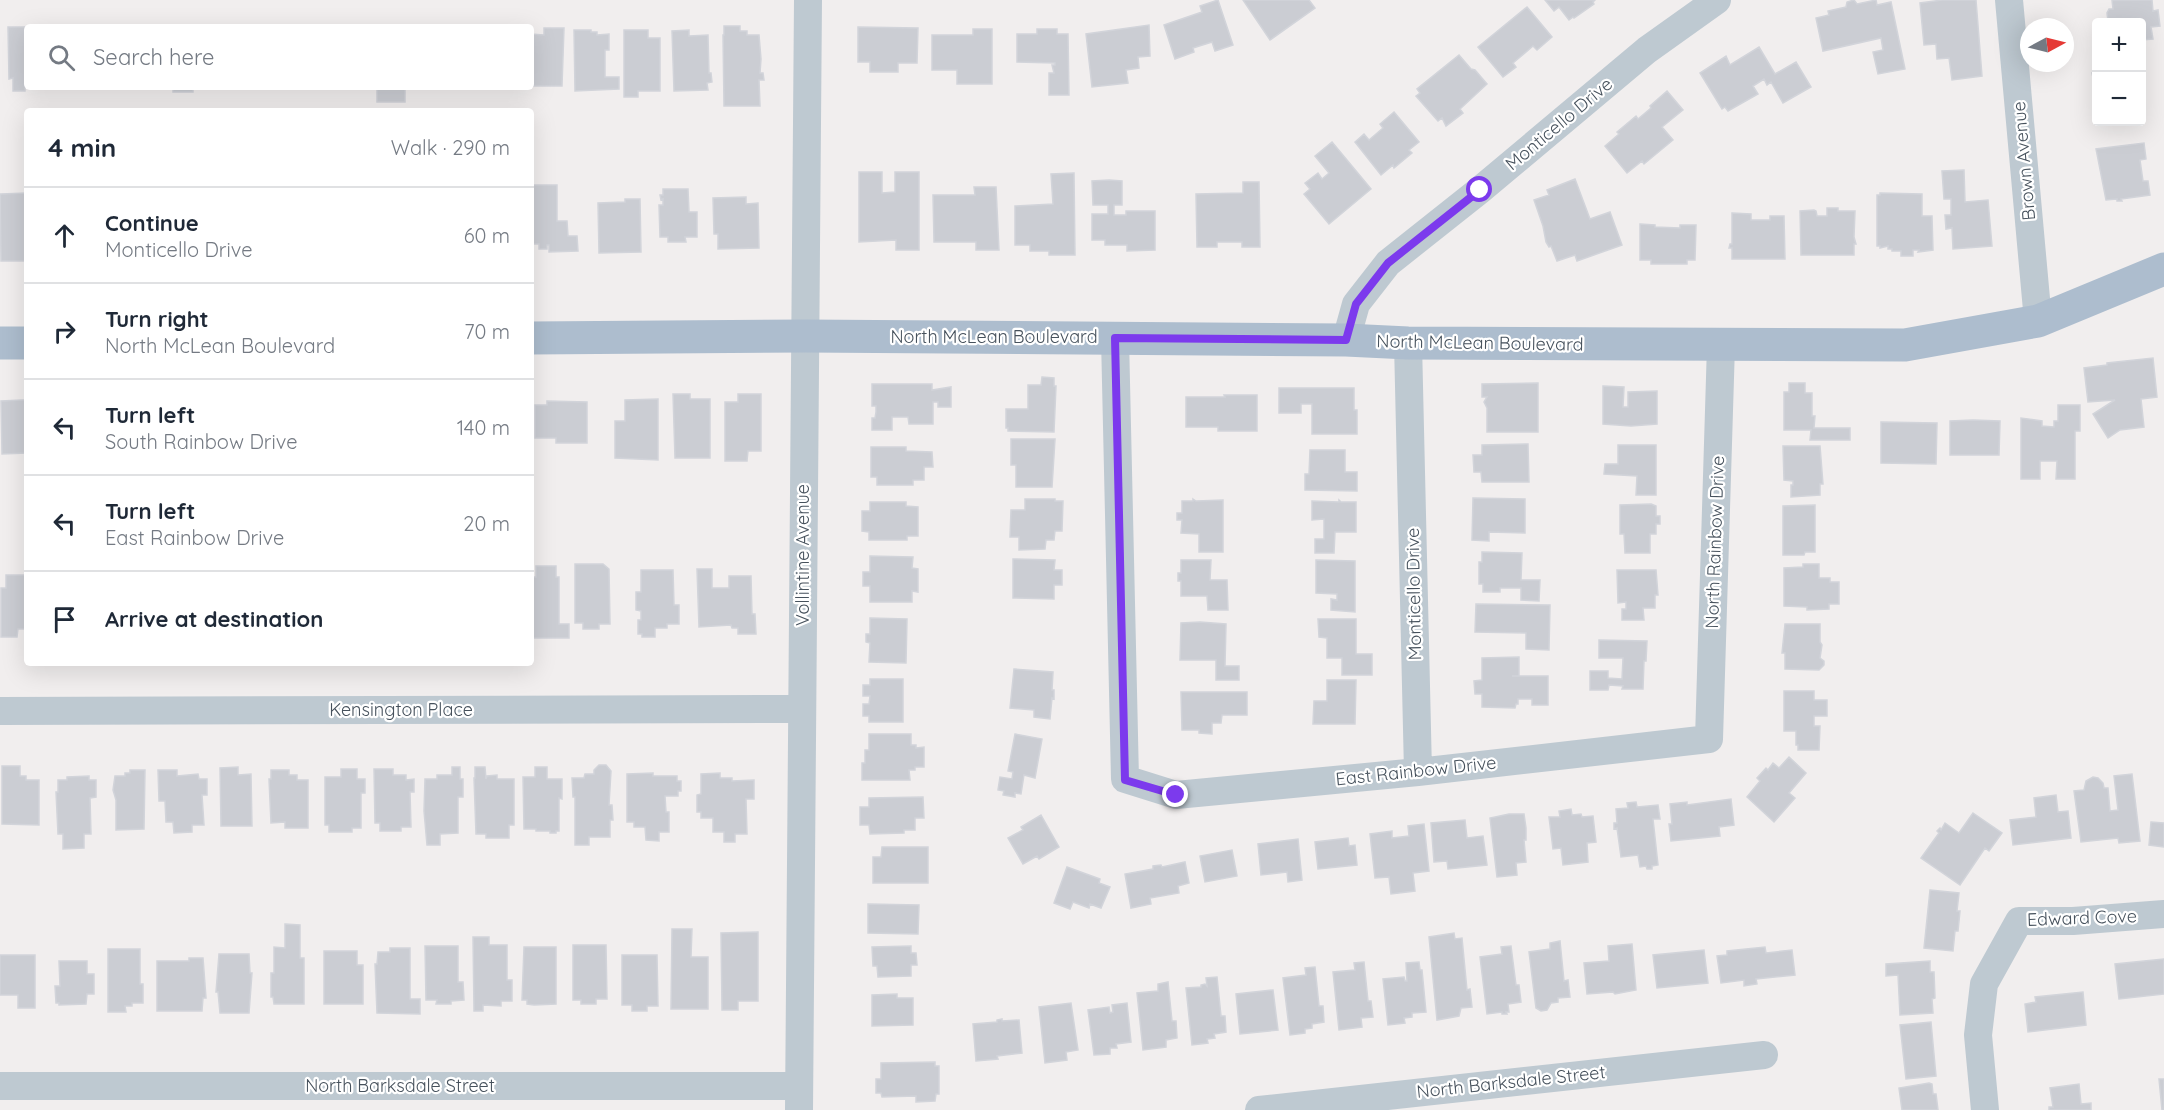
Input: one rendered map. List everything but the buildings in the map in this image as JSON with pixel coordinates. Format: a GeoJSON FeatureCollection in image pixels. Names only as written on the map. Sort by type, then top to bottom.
{"type":"FeatureCollection","features":[{"type":"Feature","properties":{"kind":"main road","name":"North McLean Boulevard"},"geometry":{"type":"LineString","coordinates":[[534,338],[805,336],[1346,340],[1408,343],[1905,345],[2038,321],[2164,269]]}},
{"type":"Feature","properties":{"kind":"main road"},"geometry":{"type":"LineString","coordinates":[[0,343],[24,343]]}},
{"type":"Feature","properties":{"kind":"street","name":"Vollintine Avenue"},"geometry":{"type":"LineString","coordinates":[[799,1098],[808,0]]}},
{"type":"Feature","properties":{"kind":"street","name":"Monticello Drive"},"geometry":{"type":"LineString","coordinates":[[1346,340],[1356,304],[1388,263],[1480,190],[1647,50],[1717,0]]}},
{"type":"Feature","properties":{"kind":"street","name":"Brown Avenue"},"geometry":{"type":"LineString","coordinates":[[2009,0],[2038,321]]}},
{"type":"Feature","properties":{"kind":"street","name":"East Rainbow Drive"},"geometry":{"type":"LineString","coordinates":[[1115,338],[1125,780],[1176,795],[1418,772],[1709,739]]}},
{"type":"Feature","properties":{"kind":"street","name":"Monticello Drive"},"geometry":{"type":"LineString","coordinates":[[1408,343],[1418,772]]}},
{"type":"Feature","properties":{"kind":"street","name":"North Rainbow Drive"},"geometry":{"type":"LineString","coordinates":[[1709,739],[1721,345]]}},
{"type":"Feature","properties":{"kind":"street","name":"Kensington Place"},"geometry":{"type":"LineString","coordinates":[[0,711],[802,709]]}},
{"type":"Feature","properties":{"kind":"street","name":"Edward Cove"},"geometry":{"type":"LineString","coordinates":[[1985,1110],[1978,1035],[1984,984],[2019,921],[2073,921],[2164,914]]}},
{"type":"Feature","properties":{"kind":"street","name":"North Barksdale Street"},"geometry":{"type":"LineString","coordinates":[[1259,1110],[1764,1055]]}},
{"type":"Feature","properties":{"kind":"street","name":"North Barksdale Street"},"geometry":{"type":"LineString","coordinates":[[0,1086],[799,1098]]}},
{"type":"Feature","properties":{"kind":"route"},"geometry":{"type":"LineString","coordinates":[[1176,795],[1125,780],[1115,338],[1346,340],[1356,304],[1388,263],[1480,190]]}}]}
